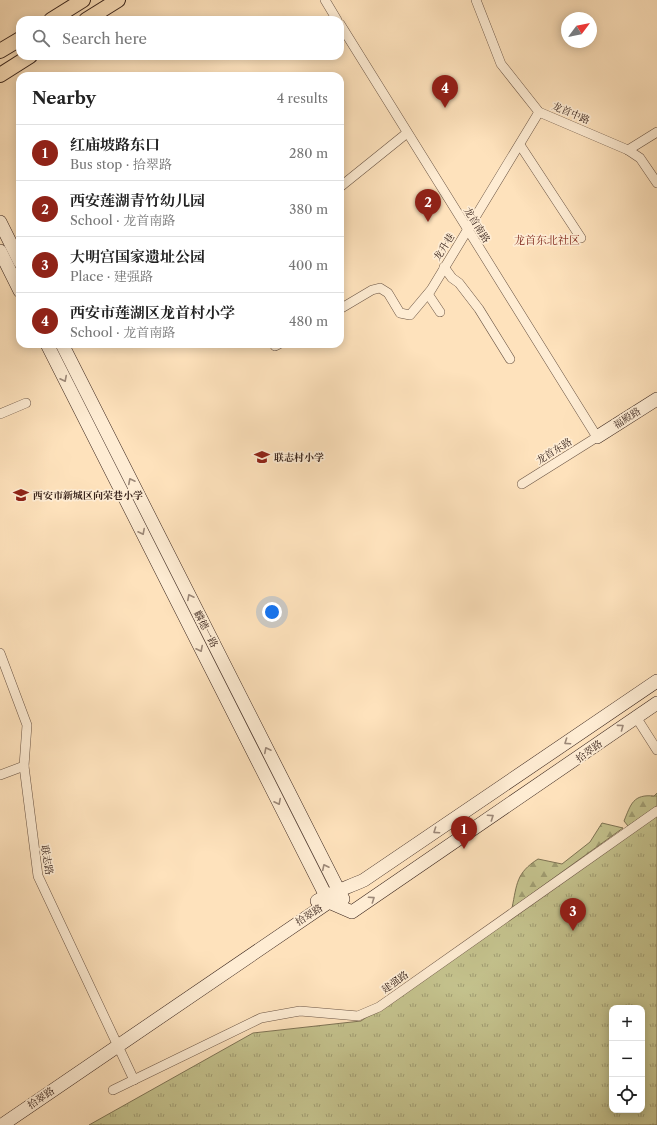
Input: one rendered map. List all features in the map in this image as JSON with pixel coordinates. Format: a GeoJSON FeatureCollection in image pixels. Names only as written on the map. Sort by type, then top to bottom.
{"type":"FeatureCollection","features":[{"type":"Feature","properties":{"kind":"main road"},"geometry":{"type":"LineString","coordinates":[[57,16],[83,0]]}},
{"type":"Feature","properties":{"kind":"main road"},"geometry":{"type":"LineString","coordinates":[[92,16],[118,0]]}},
{"type":"Feature","properties":{"kind":"main road"},"geometry":{"type":"LineString","coordinates":[[0,51],[16,41]]}},
{"type":"Feature","properties":{"kind":"main road"},"geometry":{"type":"LineString","coordinates":[[0,75],[24,60]]}},
{"type":"Feature","properties":{"kind":"main road"},"geometry":{"type":"LineString","coordinates":[[0,222],[16,254]]}},
{"type":"Feature","properties":{"kind":"main road"},"geometry":{"type":"LineString","coordinates":[[0,251],[16,283]]}},
{"type":"Feature","properties":{"kind":"main road","name":"麟德一路"},"geometry":{"type":"LineString","coordinates":[[49,348],[327,899]]}},
{"type":"Feature","properties":{"kind":"main road","name":"麟德一路"},"geometry":{"type":"LineString","coordinates":[[64,348],[338,892],[352,912]]}},
{"type":"Feature","properties":{"kind":"main road","name":"福殿路"},"geometry":{"type":"LineString","coordinates":[[597,437],[657,399]]}},
{"type":"Feature","properties":{"kind":"main road","name":"拾翠路"},"geometry":{"type":"LineString","coordinates":[[2,1125],[116,1043],[327,899],[338,892],[364,880],[657,681]]}},
{"type":"Feature","properties":{"kind":"main road","name":"拾翠路"},"geometry":{"type":"LineString","coordinates":[[327,899],[352,912],[657,703]]}},
{"type":"Feature","properties":{"kind":"main road","name":"拾翠路"},"geometry":{"type":"LineString","coordinates":[[0,1116],[116,1043]]}},
{"type":"Feature","properties":{"kind":"street"},"geometry":{"type":"LineString","coordinates":[[325,0],[335,16]]}},
{"type":"Feature","properties":{"kind":"street","name":"龙首中路"},"geometry":{"type":"LineString","coordinates":[[476,0],[501,64],[539,112],[628,150],[640,158],[657,183]]}},
{"type":"Feature","properties":{"kind":"street","name":"龙首南路"},"geometry":{"type":"LineString","coordinates":[[344,31],[597,437]]}},
{"type":"Feature","properties":{"kind":"street","name":"龙升巷"},"geometry":{"type":"LineString","coordinates":[[344,307],[372,290],[380,288],[388,293],[400,313],[410,315],[428,294],[539,112]]}},
{"type":"Feature","properties":{"kind":"street"},"geometry":{"type":"LineString","coordinates":[[628,150],[657,132]]}},
{"type":"Feature","properties":{"kind":"street"},"geometry":{"type":"LineString","coordinates":[[344,184],[407,133]]}},
{"type":"Feature","properties":{"kind":"street"},"geometry":{"type":"LineString","coordinates":[[520,145],[581,238]]}},
{"type":"Feature","properties":{"kind":"street"},"geometry":{"type":"LineString","coordinates":[[444,266],[452,278],[459,282],[479,309],[510,359]]}},
{"type":"Feature","properties":{"kind":"street"},"geometry":{"type":"LineString","coordinates":[[428,294],[440,312]]}},
{"type":"Feature","properties":{"kind":"street"},"geometry":{"type":"LineString","coordinates":[[0,414],[26,403]]}},
{"type":"Feature","properties":{"kind":"street","name":"龙首东路"},"geometry":{"type":"LineString","coordinates":[[522,484],[597,437]]}},
{"type":"Feature","properties":{"kind":"street","name":"联志路"},"geometry":{"type":"LineString","coordinates":[[0,653],[27,725],[24,766],[38,876],[134,1080]]}},
{"type":"Feature","properties":{"kind":"street"},"geometry":{"type":"LineString","coordinates":[[636,717],[657,750]]}},
{"type":"Feature","properties":{"kind":"street"},"geometry":{"type":"LineString","coordinates":[[0,775],[24,766]]}},
{"type":"Feature","properties":{"kind":"street","name":"建强路"},"geometry":{"type":"LineString","coordinates":[[113,1090],[261,1018],[300,1010],[358,1016],[379,1006],[657,811]]}},
{"type":"Feature","properties":{"kind":"green space"},"geometry":{"type":"Polygon","coordinates":[[[657,793],[657,806],[628,826],[624,821],[634,801],[641,797],[654,796],[657,793]]]}},
{"type":"Feature","properties":{"kind":"green space"},"geometry":{"type":"Polygon","coordinates":[[[657,815],[657,1125],[89,1125],[253,1033],[361,1021],[657,815]]]}},
{"type":"Feature","properties":{"kind":"green space"},"geometry":{"type":"Polygon","coordinates":[[[602,823],[623,828],[512,908],[521,874],[525,869],[538,859],[562,864],[590,842],[602,823]]]}},
{"type":"Feature","properties":{"kind":"place","name":"西安市莲湖区龙首村小学"},"geometry":{"type":"Point","coordinates":[445,108]}},
{"type":"Feature","properties":{"kind":"place","name":"西安莲湖青竹幼儿园"},"geometry":{"type":"Point","coordinates":[428,222]}},
{"type":"Feature","properties":{"kind":"place","name":"联志村小学"},"geometry":{"type":"Point","coordinates":[262,457]}},
{"type":"Feature","properties":{"kind":"place","name":"西安市新城区向荣巷小学"},"geometry":{"type":"Point","coordinates":[21,495]}},
{"type":"Feature","properties":{"kind":"place","name":"红庙坡路东口"},"geometry":{"type":"Point","coordinates":[464,849]}},
{"type":"Feature","properties":{"kind":"place","name":"大明宫国家遗址公园"},"geometry":{"type":"Point","coordinates":[573,931]}},
{"type":"Feature","properties":{"kind":"district","name":"龙首东北社区"},"geometry":{"type":"Point","coordinates":[547,240]}}]}
